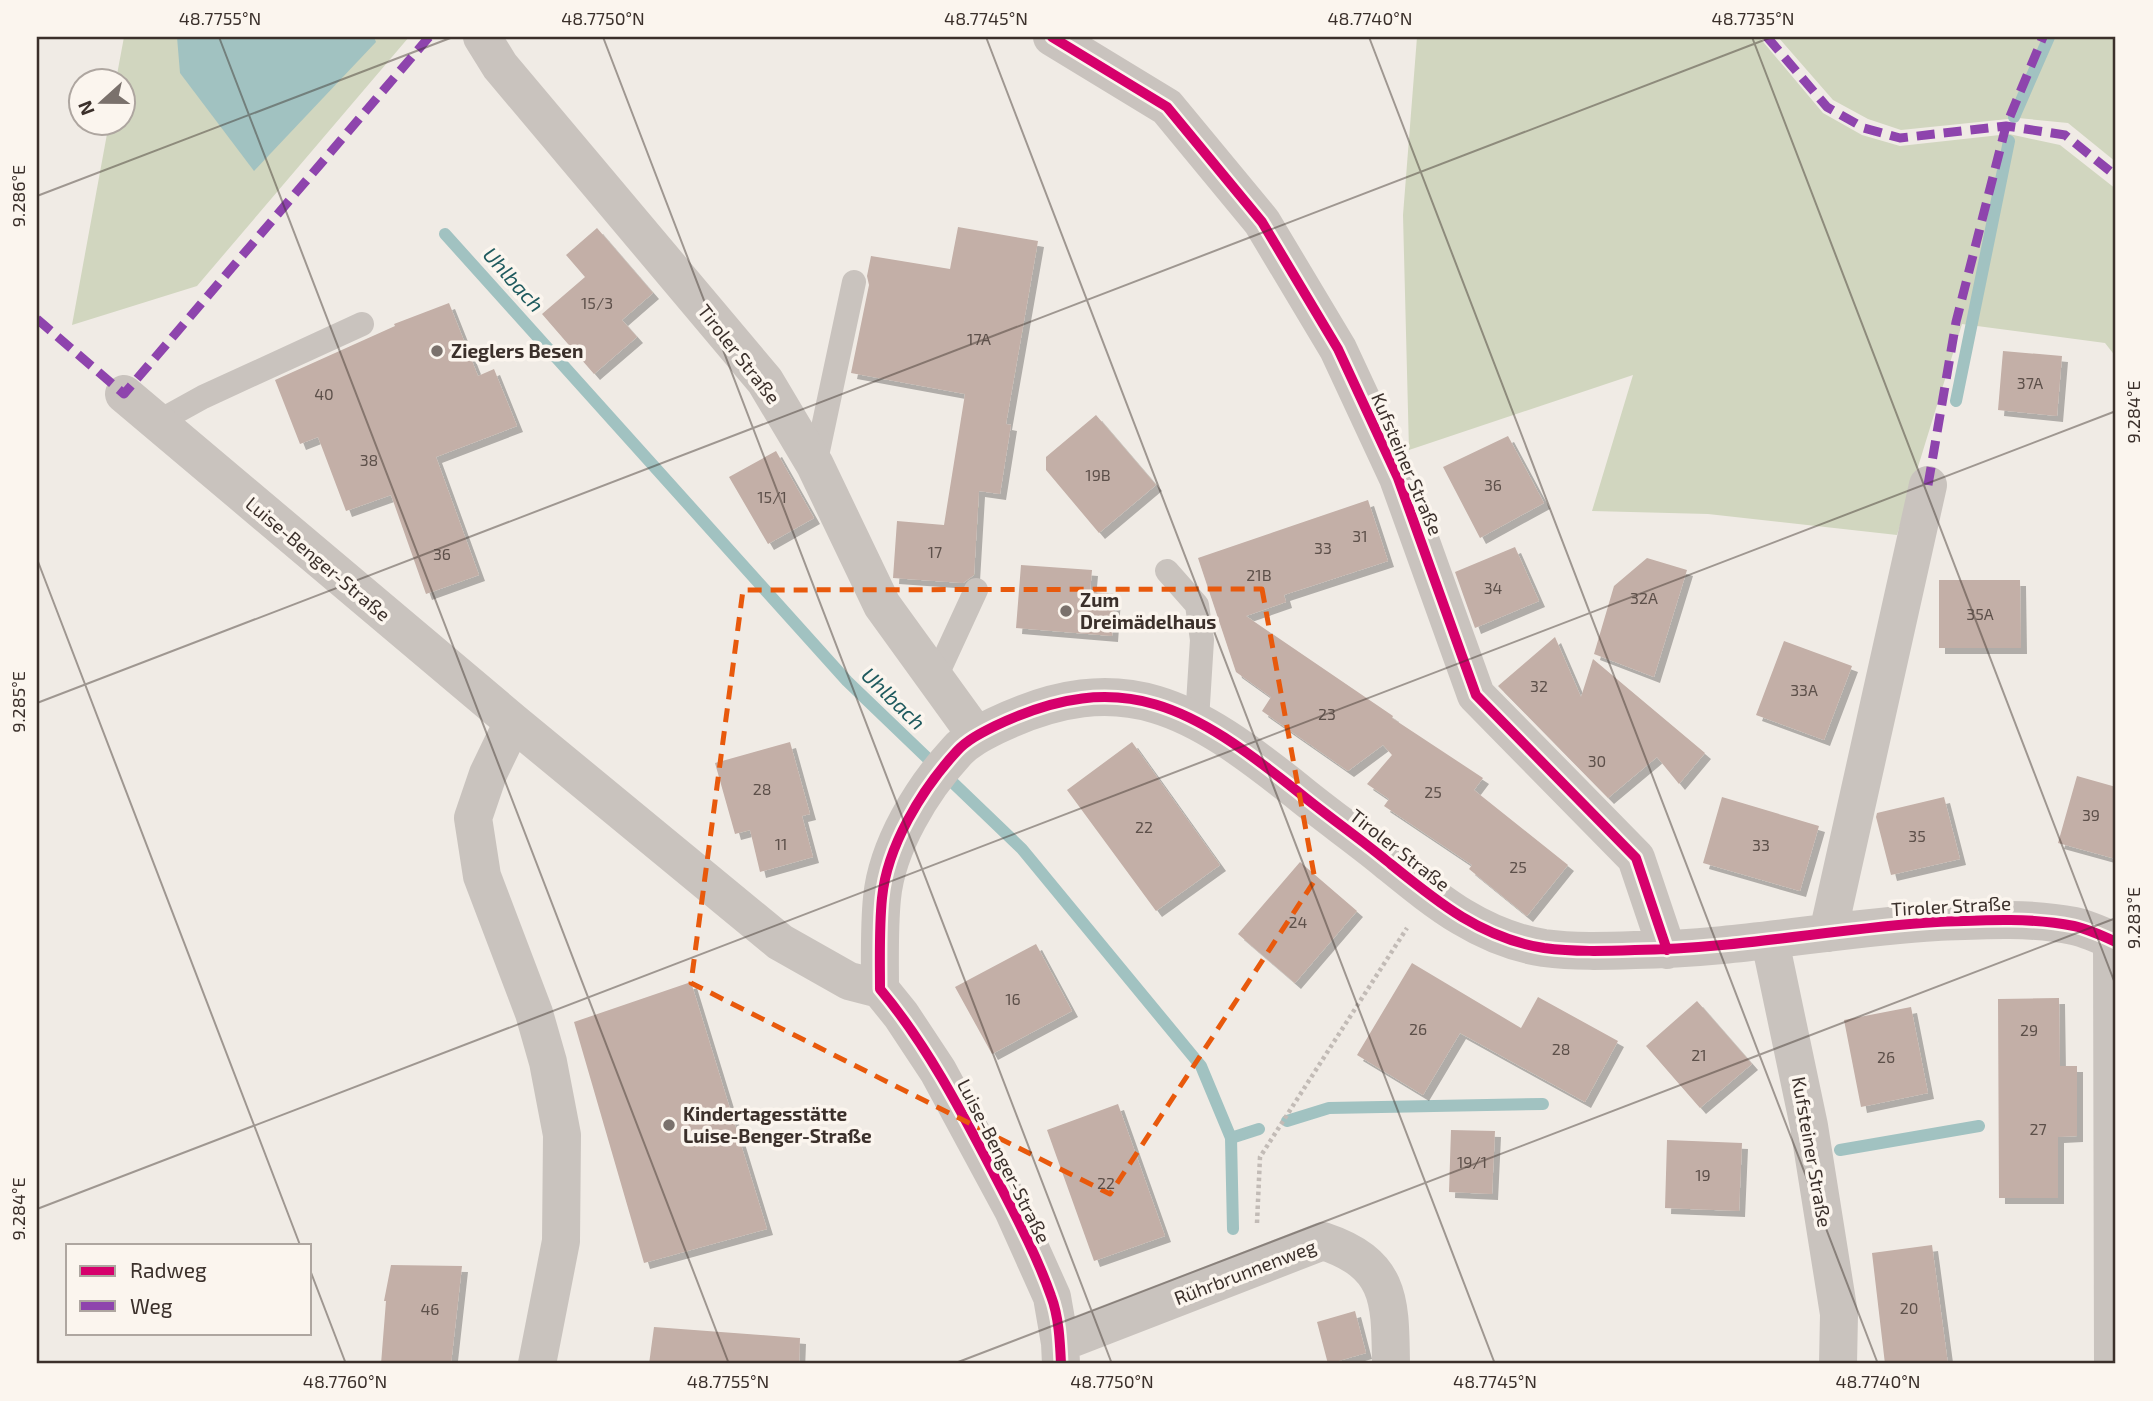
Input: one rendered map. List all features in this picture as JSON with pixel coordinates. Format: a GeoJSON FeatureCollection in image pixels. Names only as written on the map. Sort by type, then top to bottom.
{"type":"FeatureCollection","features":[{"type":"Feature","properties":{"kind":"street","name":"Tiroler Straße"},"geometry":{"type":"LineString","coordinates":[[481,37],[500,66],[765,381],[815,465],[882,605],[935,679],[967,743]]}},
{"type":"Feature","properties":{"kind":"street","name":"Kufsteiner Straße"},"geometry":{"type":"LineString","coordinates":[[1052,37],[1167,107],[1262,222],[1338,349],[1398,478],[1476,695],[1636,858],[1667,950]]}},
{"type":"Feature","properties":{"kind":"street","name":"Luise-Benger-Straße"},"geometry":{"type":"LineString","coordinates":[[124,394],[156,424],[780,942],[849,981],[880,989],[939,1071],[1013,1210],[1052,1297],[1060,1354]]}},
{"type":"Feature","properties":{"kind":"street"},"geometry":{"type":"LineString","coordinates":[[1828,933],[1928,485]]}},
{"type":"Feature","properties":{"kind":"street","name":"Tiroler Straße"},"geometry":{"type":"LineString","coordinates":[[880,989],[882,896],[901,833],[925,794],[967,743],[1040,708],[1075,699],[1113,695],[1170,707],[1246,750],[1429,895],[1471,923],[1511,941],[1546,948],[1579,950],[1667,950],[1989,919],[2076,926],[2114,941]]}},
{"type":"Feature","properties":{"kind":"street"},"geometry":{"type":"LineString","coordinates":[[513,722],[488,774],[473,818],[482,876],[534,1013],[548,1062],[562,1135],[561,1241],[537,1364]]}},
{"type":"Feature","properties":{"kind":"street","name":"Kufsteiner Straße"},"geometry":{"type":"LineString","coordinates":[[1770,941],[1809,1126],[1839,1314],[1838,1364]]}},
{"type":"Feature","properties":{"kind":"street"},"geometry":{"type":"LineString","coordinates":[[2113,1364],[2114,941]]}},
{"type":"Feature","properties":{"kind":"street","name":"Rührbrunnenweg"},"geometry":{"type":"LineString","coordinates":[[1060,1354],[1323,1241],[1344,1248],[1364,1261],[1380,1280],[1390,1309],[1391,1364]]}},
{"type":"Feature","properties":{"kind":"lane"},"geometry":{"type":"LineString","coordinates":[[815,465],[854,282]]}},
{"type":"Feature","properties":{"kind":"lane"},"geometry":{"type":"LineString","coordinates":[[156,424],[203,397],[362,324]]}},
{"type":"Feature","properties":{"kind":"lane"},"geometry":{"type":"LineString","coordinates":[[1167,571],[1197,605],[1202,640],[1197,720]]}},
{"type":"Feature","properties":{"kind":"lane"},"geometry":{"type":"LineString","coordinates":[[935,679],[976,590]]}},
{"type":"Feature","properties":{"kind":"path"},"geometry":{"type":"LineString","coordinates":[[1262,1265],[1257,1232],[1260,1157],[1429,895]]}},
{"type":"Feature","properties":{"kind":"highlighted area"},"geometry":{"type":"Polygon","coordinates":[[[1262,589],[1315,880],[1110,1194],[691,983],[743,590],[1262,589]]]}},
{"type":"Feature","properties":{"kind":"green space"},"geometry":{"type":"Polygon","coordinates":[[[124,37],[409,37],[197,286],[72,325],[107,136],[136,136],[136,66],[119,66],[124,37]]]}},
{"type":"Feature","properties":{"kind":"green space"},"geometry":{"type":"Polygon","coordinates":[[[1417,37],[1759,37],[1823,113],[1862,135],[1900,146],[2009,134],[2060,145],[2116,189],[2116,357],[2105,343],[1962,324],[1897,535],[1708,514],[1592,511],[1633,375],[1409,450],[1403,215],[1417,37]]]}},
{"type":"Feature","properties":{"kind":"green space"},"geometry":{"type":"Polygon","coordinates":[[[1778,37],[2116,37],[2116,162],[2068,123],[2018,118],[1901,130],[1868,119],[1833,100],[1778,37]]]}},
{"type":"Feature","properties":{"kind":"water"},"geometry":{"type":"Polygon","coordinates":[[[177,37],[374,37],[376,42],[254,171],[180,73],[177,37]]]}},
{"type":"Feature","properties":{"kind":"building"},"geometry":{"type":"Polygon","coordinates":[[[958,227],[1038,241],[1006,424],[1011,425],[1000,494],[979,491],[974,575],[963,583],[893,578],[897,521],[944,525],[965,394],[851,373],[869,285],[867,276],[871,256],[950,269],[958,227]]]}},
{"type":"Feature","properties":{"kind":"building"},"geometry":{"type":"Polygon","coordinates":[[[597,228],[653,293],[622,320],[637,337],[594,374],[542,314],[585,277],[566,255],[597,228]]]}},
{"type":"Feature","properties":{"kind":"building"},"geometry":{"type":"Polygon","coordinates":[[[449,303],[478,376],[494,369],[517,426],[436,457],[479,575],[426,594],[391,495],[346,511],[318,437],[300,444],[275,380],[395,326],[394,324],[449,303]]]}},
{"type":"Feature","properties":{"kind":"building"},"geometry":{"type":"Polygon","coordinates":[[[2003,351],[2062,356],[2057,416],[1998,410],[2003,351]]]}},
{"type":"Feature","properties":{"kind":"building"},"geometry":{"type":"Polygon","coordinates":[[[1096,415],[1156,485],[1099,533],[1046,470],[1046,457],[1096,415]]]}},
{"type":"Feature","properties":{"kind":"building"},"geometry":{"type":"Polygon","coordinates":[[[1508,436],[1544,503],[1480,538],[1443,467],[1508,436]]]}},
{"type":"Feature","properties":{"kind":"building"},"geometry":{"type":"Polygon","coordinates":[[[776,451],[814,518],[768,544],[729,477],[776,451]]]}},
{"type":"Feature","properties":{"kind":"building"},"geometry":{"type":"Polygon","coordinates":[[[1368,500],[1388,561],[1284,595],[1286,602],[1246,616],[1483,778],[1474,790],[1568,865],[1527,916],[1469,869],[1472,865],[1384,806],[1389,799],[1367,784],[1392,755],[1383,745],[1348,771],[1262,711],[1271,697],[1236,672],[1198,558],[1368,500]]]}},
{"type":"Feature","properties":{"kind":"building"},"geometry":{"type":"Polygon","coordinates":[[[1515,547],[1539,601],[1475,628],[1455,572],[1515,547]]]}},
{"type":"Feature","properties":{"kind":"building"},"geometry":{"type":"Polygon","coordinates":[[[1647,558],[1687,570],[1654,677],[1594,654],[1614,586],[1647,558]]]}},
{"type":"Feature","properties":{"kind":"building","name":"Zum Dreimädelhaus"},"geometry":{"type":"Polygon","coordinates":[[[1021,565],[1092,570],[1090,592],[1115,594],[1112,636],[1016,628],[1021,565]]]}},
{"type":"Feature","properties":{"kind":"building"},"geometry":{"type":"Polygon","coordinates":[[[1939,580],[2020,580],[2021,648],[1939,648],[1939,580]]]}},
{"type":"Feature","properties":{"kind":"building"},"geometry":{"type":"Polygon","coordinates":[[[1555,637],[1581,697],[1593,659],[1705,753],[1679,784],[1657,757],[1608,798],[1498,686],[1555,637]]]}},
{"type":"Feature","properties":{"kind":"building"},"geometry":{"type":"Polygon","coordinates":[[[1784,641],[1852,666],[1824,740],[1756,715],[1784,641]]]}},
{"type":"Feature","properties":{"kind":"building"},"geometry":{"type":"Polygon","coordinates":[[[790,742],[810,814],[802,816],[813,857],[760,872],[750,830],[735,834],[715,763],[790,742]]]}},
{"type":"Feature","properties":{"kind":"building"},"geometry":{"type":"Polygon","coordinates":[[[1132,742],[1220,865],[1156,911],[1067,790],[1132,742]]]}},
{"type":"Feature","properties":{"kind":"building"},"geometry":{"type":"Polygon","coordinates":[[[2077,776],[2116,787],[2116,859],[2058,843],[2077,776]]]}},
{"type":"Feature","properties":{"kind":"building"},"geometry":{"type":"Polygon","coordinates":[[[1722,797],[1819,826],[1800,891],[1703,863],[1722,797]]]}},
{"type":"Feature","properties":{"kind":"building"},"geometry":{"type":"Polygon","coordinates":[[[1944,797],[1960,859],[1891,875],[1877,813],[1944,797]]]}},
{"type":"Feature","properties":{"kind":"building"},"geometry":{"type":"Polygon","coordinates":[[[1300,862],[1357,911],[1295,983],[1238,934],[1300,862]]]}},
{"type":"Feature","properties":{"kind":"building"},"geometry":{"type":"Polygon","coordinates":[[[1036,944],[1072,1011],[992,1054],[955,987],[1036,944]]]}},
{"type":"Feature","properties":{"kind":"building"},"geometry":{"type":"Polygon","coordinates":[[[1412,963],[1521,1028],[1538,997],[1618,1041],[1585,1102],[1460,1033],[1423,1095],[1357,1055],[1412,963]]]}},
{"type":"Feature","properties":{"kind":"building","name":"Kindertagesstätte Luise-Benger-Straße"},"geometry":{"type":"Polygon","coordinates":[[[691,982],[767,1229],[644,1263],[574,1022],[691,982]]]}},
{"type":"Feature","properties":{"kind":"building"},"geometry":{"type":"Polygon","coordinates":[[[2059,998],[2060,1066],[2077,1066],[2077,1136],[2058,1137],[2058,1198],[1999,1198],[1998,999],[2059,998]]]}},
{"type":"Feature","properties":{"kind":"building"},"geometry":{"type":"Polygon","coordinates":[[[1697,1001],[1752,1064],[1700,1108],[1646,1046],[1697,1001]]]}},
{"type":"Feature","properties":{"kind":"building"},"geometry":{"type":"Polygon","coordinates":[[[1911,1007],[1928,1093],[1861,1107],[1844,1020],[1911,1007]]]}},
{"type":"Feature","properties":{"kind":"building"},"geometry":{"type":"Polygon","coordinates":[[[1118,1104],[1165,1236],[1094,1261],[1047,1130],[1118,1104]]]}},
{"type":"Feature","properties":{"kind":"building"},"geometry":{"type":"Polygon","coordinates":[[[1451,1130],[1495,1131],[1492,1194],[1449,1192],[1451,1130]]]}},
{"type":"Feature","properties":{"kind":"building"},"geometry":{"type":"Polygon","coordinates":[[[1667,1140],[1742,1143],[1739,1211],[1665,1208],[1667,1140]]]}},
{"type":"Feature","properties":{"kind":"building"},"geometry":{"type":"Polygon","coordinates":[[[1932,1245],[1948,1364],[1885,1364],[1872,1253],[1932,1245]]]}},
{"type":"Feature","properties":{"kind":"building"},"geometry":{"type":"Polygon","coordinates":[[[391,1265],[462,1266],[451,1364],[381,1364],[384,1301],[391,1265]]]}},
{"type":"Feature","properties":{"kind":"building"},"geometry":{"type":"Polygon","coordinates":[[[1355,1311],[1366,1353],[1328,1364],[1317,1322],[1355,1311]]]}},
{"type":"Feature","properties":{"kind":"building"},"geometry":{"type":"Polygon","coordinates":[[[654,1327],[800,1338],[799,1364],[649,1364],[654,1327]]]}},
{"type":"Feature","properties":{"kind":"waterway"},"geometry":{"type":"LineString","coordinates":[[2014,117],[2049,37]]}},
{"type":"Feature","properties":{"kind":"waterway"},"geometry":{"type":"LineString","coordinates":[[1956,401],[2009,141]]}},
{"type":"Feature","properties":{"kind":"waterway","name":"Uhlbach"},"geometry":{"type":"LineString","coordinates":[[445,234],[847,681],[1022,849],[1201,1066],[1231,1138],[1233,1229]]}},
{"type":"Feature","properties":{"kind":"waterway"},"geometry":{"type":"LineString","coordinates":[[1287,1121],[1329,1108],[1543,1104]]}},
{"type":"Feature","properties":{"kind":"waterway"},"geometry":{"type":"LineString","coordinates":[[1840,1150],[1979,1126]]}},
{"type":"Feature","properties":{"kind":"waterway"},"geometry":{"type":"LineString","coordinates":[[1231,1138],[1259,1129]]}},
{"type":"Feature","properties":{"kind":"marked path"},"geometry":{"type":"LineString","coordinates":[[37,319],[124,394],[429,37]]}},
{"type":"Feature","properties":{"kind":"marked path"},"geometry":{"type":"LineString","coordinates":[[1767,37],[1827,107],[1864,128],[1900,138],[2006,126],[2065,135],[2116,176]]}},
{"type":"Feature","properties":{"kind":"marked path"},"geometry":{"type":"LineString","coordinates":[[1928,485],[1956,322],[2006,126],[2043,37]]}},
{"type":"Feature","properties":{"kind":"cycle path"},"geometry":{"type":"LineString","coordinates":[[1052,37],[1167,107],[1262,222],[1338,349],[1398,478],[1476,695],[1636,858],[1667,950]]}},
{"type":"Feature","properties":{"kind":"cycle path"},"geometry":{"type":"LineString","coordinates":[[1061,1364],[1054,1304],[1024,1232],[941,1076],[880,989],[882,898],[885,878],[899,839],[919,800],[944,766],[965,743],[995,726],[1041,708],[1082,698],[1120,698],[1156,704],[1190,718],[1260,762],[1423,890],[1460,915],[1499,936],[1544,948],[1578,951],[1673,949],[1899,925],[2006,920],[2074,926],[2116,942]]}},
{"type":"Feature","properties":{"kind":"place","name":"Zieglers Besen"},"geometry":{"type":"Point","coordinates":[437,351]}},
{"type":"Feature","properties":{"kind":"place","name":"Zum Dreimädelhaus"},"geometry":{"type":"Point","coordinates":[1066,611]}},
{"type":"Feature","properties":{"kind":"place","name":"Kindertagesstätte Luise-Benger-Straße"},"geometry":{"type":"Point","coordinates":[669,1125]}}]}
